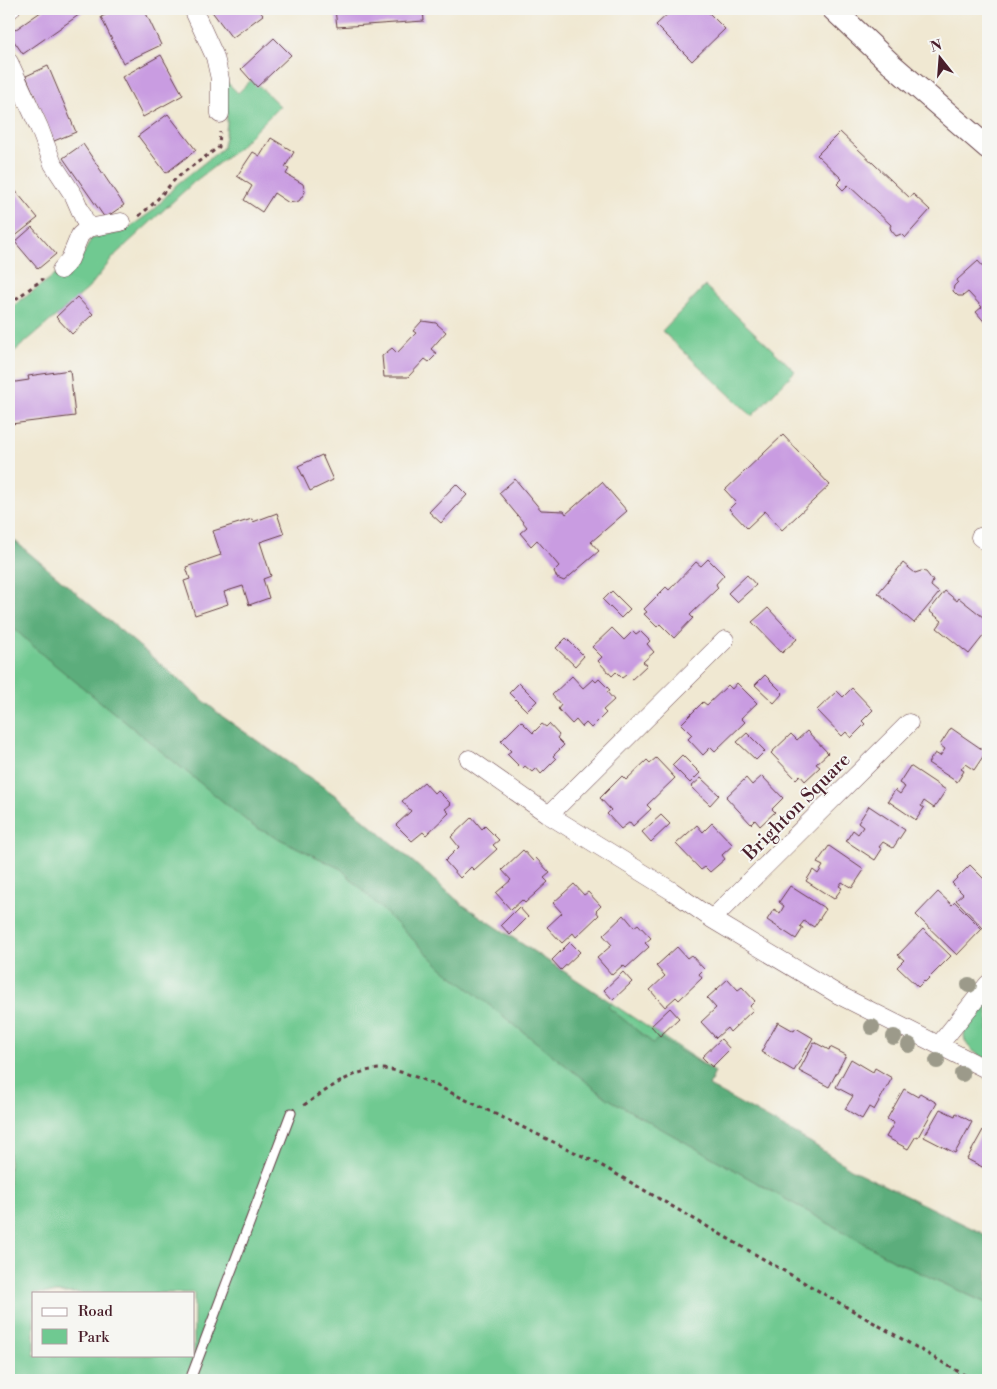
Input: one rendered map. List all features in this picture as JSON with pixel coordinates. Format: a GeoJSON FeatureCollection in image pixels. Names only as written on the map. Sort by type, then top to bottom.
{"type":"FeatureCollection","features":[{"type":"Feature","properties":{"kind":"street"},"geometry":{"type":"LineString","coordinates":[[193,9],[215,57],[220,79],[220,114]]}},
{"type":"Feature","properties":{"kind":"street"},"geometry":{"type":"LineString","coordinates":[[833,9],[891,64],[988,148]]}},
{"type":"Feature","properties":{"kind":"street"},"geometry":{"type":"LineString","coordinates":[[9,62],[39,127],[53,164],[74,196],[88,228]]}},
{"type":"Feature","properties":{"kind":"street"},"geometry":{"type":"LineString","coordinates":[[61,270],[70,259],[80,235],[88,228],[121,222]]}},
{"type":"Feature","properties":{"kind":"street"},"geometry":{"type":"LineString","coordinates":[[549,815],[725,640]]}},
{"type":"Feature","properties":{"kind":"street","name":"Brighton Square"},"geometry":{"type":"LineString","coordinates":[[712,919],[909,723]]}},
{"type":"Feature","properties":{"kind":"street"},"geometry":{"type":"LineString","coordinates":[[469,759],[549,815],[672,891],[712,919],[839,996],[988,1070]]}},
{"type":"Feature","properties":{"kind":"street"},"geometry":{"type":"LineString","coordinates":[[939,1045],[988,984]]}},
{"type":"Feature","properties":{"kind":"lane"},"geometry":{"type":"LineString","coordinates":[[190,1380],[291,1113]]}},
{"type":"Feature","properties":{"kind":"path"},"geometry":{"type":"LineString","coordinates":[[121,222],[140,215],[154,203],[177,177],[219,147],[220,114]]}},
{"type":"Feature","properties":{"kind":"path"},"geometry":{"type":"LineString","coordinates":[[9,304],[57,268],[61,270]]}},
{"type":"Feature","properties":{"kind":"path"},"geometry":{"type":"LineString","coordinates":[[291,1113],[335,1084],[355,1074],[380,1069],[405,1073],[423,1080],[597,1163],[973,1380]]}},
{"type":"Feature","properties":{"kind":"green space"},"geometry":{"type":"Polygon","coordinates":[[[252,79],[280,106],[236,150],[194,182],[116,254],[88,289],[9,356],[9,309],[60,271],[66,279],[77,267],[91,239],[123,232],[154,210],[176,185],[223,148],[227,124],[226,81],[238,93],[252,79]]]}},
{"type":"Feature","properties":{"kind":"green space"},"geometry":{"type":"Polygon","coordinates":[[[705,286],[795,371],[752,416],[662,331],[705,286]]]}},
{"type":"Feature","properties":{"kind":"green space"},"geometry":{"type":"Polygon","coordinates":[[[9,536],[223,717],[339,798],[463,905],[612,1003],[608,1007],[653,1043],[659,1038],[715,1072],[709,1086],[810,1142],[851,1169],[988,1236],[988,1304],[895,1261],[607,1098],[442,968],[341,869],[253,826],[44,656],[9,624],[9,536]]]}},
{"type":"Feature","properties":{"kind":"green space"},"geometry":{"type":"Polygon","coordinates":[[[9,541],[223,717],[339,798],[463,905],[711,1069],[703,1152],[895,1261],[988,1304],[988,1380],[9,1380],[9,541]]]}},
{"type":"Feature","properties":{"kind":"green space"},"geometry":{"type":"Polygon","coordinates":[[[988,996],[988,1060],[975,1053],[964,1038],[968,1023],[988,996]]]}},
{"type":"Feature","properties":{"kind":"building"},"geometry":{"type":"Polygon","coordinates":[[[45,9],[80,9],[83,12],[23,54],[9,34],[45,9]]]}},
{"type":"Feature","properties":{"kind":"building"},"geometry":{"type":"Polygon","coordinates":[[[118,9],[144,9],[161,45],[123,63],[101,17],[118,9]]]}},
{"type":"Feature","properties":{"kind":"building"},"geometry":{"type":"Polygon","coordinates":[[[210,9],[258,9],[263,15],[232,38],[210,9]]]}},
{"type":"Feature","properties":{"kind":"building"},"geometry":{"type":"Polygon","coordinates":[[[335,9],[423,9],[424,21],[337,27],[335,9]]]}},
{"type":"Feature","properties":{"kind":"building"},"geometry":{"type":"Polygon","coordinates":[[[673,9],[705,9],[725,29],[692,61],[656,25],[673,9]]]}},
{"type":"Feature","properties":{"kind":"building"},"geometry":{"type":"Polygon","coordinates":[[[274,38],[291,55],[257,87],[241,69],[274,38]]]}},
{"type":"Feature","properties":{"kind":"building"},"geometry":{"type":"Polygon","coordinates":[[[161,55],[183,95],[143,117],[122,77],[161,55]]]}},
{"type":"Feature","properties":{"kind":"building"},"geometry":{"type":"Polygon","coordinates":[[[48,66],[76,132],[54,141],[26,76],[48,66]]]}},
{"type":"Feature","properties":{"kind":"building"},"geometry":{"type":"Polygon","coordinates":[[[168,114],[196,150],[166,173],[138,136],[168,114]]]}},
{"type":"Feature","properties":{"kind":"building"},"geometry":{"type":"Polygon","coordinates":[[[840,132],[910,198],[913,194],[930,210],[905,238],[901,234],[896,236],[891,230],[891,225],[848,185],[843,190],[837,184],[842,179],[817,155],[840,132]]]}},
{"type":"Feature","properties":{"kind":"building"},"geometry":{"type":"Polygon","coordinates":[[[271,138],[294,152],[285,167],[289,169],[286,174],[303,184],[305,192],[299,201],[289,203],[274,193],[262,212],[244,200],[252,186],[237,176],[253,152],[260,156],[271,138]]]}},
{"type":"Feature","properties":{"kind":"building"},"geometry":{"type":"Polygon","coordinates":[[[83,144],[124,205],[105,218],[63,158],[83,144]]]}},
{"type":"Feature","properties":{"kind":"building"},"geometry":{"type":"Polygon","coordinates":[[[9,183],[38,218],[13,238],[9,232],[9,183]]]}},
{"type":"Feature","properties":{"kind":"building"},"geometry":{"type":"Polygon","coordinates":[[[32,227],[56,254],[38,269],[15,242],[32,227]]]}},
{"type":"Feature","properties":{"kind":"building"},"geometry":{"type":"Polygon","coordinates":[[[978,261],[988,272],[988,326],[976,312],[982,307],[968,292],[963,296],[958,296],[953,291],[954,286],[958,282],[957,280],[978,261]]]}},
{"type":"Feature","properties":{"kind":"building"},"geometry":{"type":"Polygon","coordinates":[[[77,297],[93,314],[72,334],[56,317],[77,297]]]}},
{"type":"Feature","properties":{"kind":"building"},"geometry":{"type":"Polygon","coordinates":[[[422,321],[436,323],[446,332],[431,349],[437,354],[429,362],[425,359],[408,377],[384,377],[382,356],[392,348],[397,353],[416,333],[413,331],[422,321]]]}},
{"type":"Feature","properties":{"kind":"building"},"geometry":{"type":"Polygon","coordinates":[[[70,370],[75,416],[11,424],[9,383],[29,380],[28,376],[70,370]]]}},
{"type":"Feature","properties":{"kind":"building"},"geometry":{"type":"Polygon","coordinates":[[[783,435],[830,485],[782,530],[765,511],[747,528],[729,509],[736,502],[725,490],[783,435]]]}},
{"type":"Feature","properties":{"kind":"building"},"geometry":{"type":"Polygon","coordinates":[[[322,455],[333,480],[310,491],[298,466],[322,455]]]}},
{"type":"Feature","properties":{"kind":"building"},"geometry":{"type":"Polygon","coordinates":[[[515,479],[541,510],[564,511],[566,514],[602,482],[627,511],[591,542],[599,551],[564,581],[557,578],[554,571],[559,566],[537,540],[531,546],[520,533],[527,527],[499,493],[515,479]]]}},
{"type":"Feature","properties":{"kind":"building"},"geometry":{"type":"Polygon","coordinates":[[[456,484],[467,495],[441,523],[429,512],[456,484]]]}},
{"type":"Feature","properties":{"kind":"building"},"geometry":{"type":"Polygon","coordinates":[[[277,513],[284,534],[260,542],[271,576],[263,579],[269,598],[249,605],[243,586],[224,592],[228,604],[195,615],[184,581],[190,579],[186,567],[221,555],[213,531],[252,519],[253,522],[277,513]]]}},
{"type":"Feature","properties":{"kind":"building"},"geometry":{"type":"Polygon","coordinates":[[[708,559],[724,575],[716,584],[718,588],[690,615],[693,618],[674,638],[660,624],[657,627],[644,614],[647,612],[644,609],[666,587],[669,590],[696,562],[701,566],[708,559]]]}},
{"type":"Feature","properties":{"kind":"building"},"geometry":{"type":"Polygon","coordinates":[[[903,563],[915,573],[926,572],[933,581],[931,586],[939,593],[914,623],[878,593],[903,563]]]}},
{"type":"Feature","properties":{"kind":"building"},"geometry":{"type":"Polygon","coordinates":[[[747,575],[756,585],[737,602],[728,593],[747,575]]]}},
{"type":"Feature","properties":{"kind":"building"},"geometry":{"type":"Polygon","coordinates":[[[612,591],[630,609],[621,618],[603,600],[612,591]]]}},
{"type":"Feature","properties":{"kind":"building"},"geometry":{"type":"Polygon","coordinates":[[[945,591],[957,601],[959,598],[988,621],[988,630],[969,654],[937,628],[942,621],[929,611],[945,591]]]}},
{"type":"Feature","properties":{"kind":"building"},"geometry":{"type":"Polygon","coordinates":[[[768,608],[797,639],[782,653],[752,622],[768,608]]]}},
{"type":"Feature","properties":{"kind":"building"},"geometry":{"type":"Polygon","coordinates":[[[612,628],[624,640],[633,631],[636,634],[640,631],[650,641],[647,644],[654,652],[643,662],[647,665],[631,680],[626,675],[622,678],[616,672],[612,676],[598,661],[602,657],[592,647],[612,628]]]}},
{"type":"Feature","properties":{"kind":"building"},"geometry":{"type":"Polygon","coordinates":[[[566,638],[584,656],[575,666],[556,648],[566,638]]]}},
{"type":"Feature","properties":{"kind":"building"},"geometry":{"type":"Polygon","coordinates":[[[765,675],[783,693],[774,703],[755,685],[765,675]]]}},
{"type":"Feature","properties":{"kind":"building"},"geometry":{"type":"Polygon","coordinates":[[[572,676],[583,688],[593,679],[596,682],[599,679],[610,690],[607,692],[614,700],[603,710],[606,713],[591,728],[586,723],[582,727],[576,720],[572,724],[558,709],[561,705],[552,695],[572,676]]]}},
{"type":"Feature","properties":{"kind":"building"},"geometry":{"type":"Polygon","coordinates":[[[519,683],[537,701],[527,711],[509,693],[519,683]]]}},
{"type":"Feature","properties":{"kind":"building"},"geometry":{"type":"Polygon","coordinates":[[[737,683],[757,703],[741,718],[745,722],[715,751],[711,747],[703,755],[688,739],[692,735],[681,724],[703,702],[707,705],[728,685],[732,689],[737,683]]]}},
{"type":"Feature","properties":{"kind":"building"},"geometry":{"type":"Polygon","coordinates":[[[852,688],[873,710],[862,721],[865,724],[851,738],[846,732],[842,736],[817,710],[837,691],[843,697],[852,688]]]}},
{"type":"Feature","properties":{"kind":"building"},"geometry":{"type":"Polygon","coordinates":[[[521,721],[533,733],[542,724],[546,727],[549,724],[559,735],[557,738],[564,745],[553,756],[556,759],[541,774],[536,768],[532,772],[525,766],[522,769],[507,754],[511,751],[501,741],[521,721]]]}},
{"type":"Feature","properties":{"kind":"building"},"geometry":{"type":"Polygon","coordinates":[[[951,728],[986,752],[974,770],[965,764],[961,769],[964,771],[957,782],[928,763],[935,753],[940,756],[945,749],[940,745],[951,728]]]}},
{"type":"Feature","properties":{"kind":"building"},"geometry":{"type":"Polygon","coordinates":[[[807,731],[828,753],[816,764],[820,767],[805,781],[800,775],[796,779],[771,753],[791,734],[797,740],[807,731]]]}},
{"type":"Feature","properties":{"kind":"building"},"geometry":{"type":"Polygon","coordinates":[[[747,733],[765,751],[756,760],[737,742],[747,733]]]}},
{"type":"Feature","properties":{"kind":"building"},"geometry":{"type":"Polygon","coordinates":[[[682,755],[700,773],[690,783],[672,765],[682,755]]]}},
{"type":"Feature","properties":{"kind":"building"},"geometry":{"type":"Polygon","coordinates":[[[656,758],[675,778],[647,805],[651,809],[633,826],[630,822],[621,829],[607,814],[611,810],[600,798],[622,776],[626,780],[647,760],[650,763],[656,758]]]}},
{"type":"Feature","properties":{"kind":"building"},"geometry":{"type":"Polygon","coordinates":[[[910,766],[946,790],[934,808],[924,801],[921,806],[924,808],[916,820],[888,801],[895,790],[900,794],[905,787],[899,783],[910,766]]]}},
{"type":"Feature","properties":{"kind":"building"},"geometry":{"type":"Polygon","coordinates":[[[762,776],[783,798],[772,809],[775,812],[760,826],[755,820],[751,824],[726,797],[746,778],[752,785],[762,776]]]}},
{"type":"Feature","properties":{"kind":"building"},"geometry":{"type":"Polygon","coordinates":[[[701,778],[719,795],[710,805],[691,787],[701,778]]]}},
{"type":"Feature","properties":{"kind":"building"},"geometry":{"type":"Polygon","coordinates":[[[424,782],[434,793],[437,790],[451,804],[445,809],[449,813],[426,835],[423,832],[412,841],[396,825],[411,811],[402,801],[424,782]]]}},
{"type":"Feature","properties":{"kind":"building"},"geometry":{"type":"Polygon","coordinates":[[[869,806],[905,830],[893,848],[883,842],[879,847],[882,849],[875,860],[846,841],[853,830],[858,834],[863,827],[858,823],[869,806]]]}},
{"type":"Feature","properties":{"kind":"building"},"geometry":{"type":"Polygon","coordinates":[[[661,815],[670,824],[651,842],[642,832],[661,815]]]}},
{"type":"Feature","properties":{"kind":"building"},"geometry":{"type":"Polygon","coordinates":[[[472,817],[482,829],[485,826],[499,840],[493,845],[497,849],[474,870],[471,867],[460,878],[445,861],[459,847],[451,837],[472,817]]]}},
{"type":"Feature","properties":{"kind":"building"},"geometry":{"type":"Polygon","coordinates":[[[712,823],[733,845],[722,855],[725,859],[710,872],[705,867],[701,870],[676,844],[697,825],[703,832],[712,823]]]}},
{"type":"Feature","properties":{"kind":"building"},"geometry":{"type":"Polygon","coordinates":[[[829,846],[864,870],[852,888],[842,882],[839,886],[842,888],[834,899],[806,881],[813,870],[818,874],[823,866],[817,863],[829,846]]]}},
{"type":"Feature","properties":{"kind":"building"},"geometry":{"type":"Polygon","coordinates":[[[523,850],[533,861],[536,858],[550,873],[544,878],[548,882],[525,903],[522,900],[511,910],[496,893],[511,880],[502,870],[523,850]]]}},
{"type":"Feature","properties":{"kind":"building"},"geometry":{"type":"Polygon","coordinates":[[[970,865],[988,883],[988,925],[984,929],[956,900],[963,894],[952,883],[970,865]]]}},
{"type":"Feature","properties":{"kind":"building"},"geometry":{"type":"Polygon","coordinates":[[[574,884],[584,895],[588,892],[601,906],[596,911],[599,915],[576,937],[573,933],[562,943],[547,927],[562,913],[553,903],[574,884]]]}},
{"type":"Feature","properties":{"kind":"building"},"geometry":{"type":"Polygon","coordinates":[[[790,886],[826,909],[814,927],[804,921],[800,926],[803,928],[796,939],[767,920],[774,909],[780,913],[784,906],[779,902],[790,886]]]}},
{"type":"Feature","properties":{"kind":"building"},"geometry":{"type":"Polygon","coordinates":[[[938,892],[952,905],[955,902],[982,929],[957,955],[916,915],[938,892]]]}},
{"type":"Feature","properties":{"kind":"building"},"geometry":{"type":"Polygon","coordinates":[[[519,907],[528,917],[510,935],[501,925],[519,907]]]}},
{"type":"Feature","properties":{"kind":"building"},"geometry":{"type":"Polygon","coordinates":[[[624,915],[634,927],[638,924],[651,938],[645,943],[649,947],[626,968],[623,965],[612,975],[597,958],[612,945],[603,935],[624,915]]]}},
{"type":"Feature","properties":{"kind":"building"},"geometry":{"type":"Polygon","coordinates":[[[923,929],[951,956],[918,987],[897,967],[904,960],[898,955],[923,929]]]}},
{"type":"Feature","properties":{"kind":"building"},"geometry":{"type":"Polygon","coordinates":[[[570,942],[580,952],[561,970],[552,960],[570,942]]]}},
{"type":"Feature","properties":{"kind":"building"},"geometry":{"type":"Polygon","coordinates":[[[677,947],[687,958],[691,955],[704,969],[699,974],[702,978],[679,1000],[676,997],[665,1007],[650,990],[665,976],[656,966],[677,947]]]}},
{"type":"Feature","properties":{"kind":"building"},"geometry":{"type":"Polygon","coordinates":[[[623,972],[632,982],[613,1000],[604,990],[623,972]]]}},
{"type":"Feature","properties":{"kind":"building"},"geometry":{"type":"Polygon","coordinates":[[[728,979],[738,990],[742,987],[755,1001],[750,1006],[753,1010],[730,1032],[727,1028],[716,1038],[701,1022],[716,1008],[707,998],[728,979]]]}},
{"type":"Feature","properties":{"kind":"building"},"geometry":{"type":"Polygon","coordinates":[[[670,1008],[679,1018],[660,1036],[651,1026],[670,1008]]]}},
{"type":"Feature","properties":{"kind":"building"},"geometry":{"type":"Polygon","coordinates":[[[778,1022],[794,1031],[796,1028],[813,1038],[794,1071],[761,1052],[778,1022]]]}},
{"type":"Feature","properties":{"kind":"building"},"geometry":{"type":"Polygon","coordinates":[[[721,1039],[730,1049],[712,1067],[702,1057],[721,1039]]]}},
{"type":"Feature","properties":{"kind":"building"},"geometry":{"type":"Polygon","coordinates":[[[814,1042],[829,1050],[830,1047],[846,1055],[829,1087],[799,1071],[814,1042]]]}},
{"type":"Feature","properties":{"kind":"building"},"geometry":{"type":"Polygon","coordinates":[[[851,1059],[873,1072],[875,1068],[892,1078],[874,1110],[869,1107],[862,1119],[845,1109],[853,1096],[836,1087],[851,1059]]]}},
{"type":"Feature","properties":{"kind":"building"},"geometry":{"type":"Polygon","coordinates":[[[904,1089],[918,1097],[920,1093],[937,1103],[918,1137],[916,1136],[908,1149],[886,1137],[894,1123],[887,1119],[904,1089]]]}},
{"type":"Feature","properties":{"kind":"building"},"geometry":{"type":"Polygon","coordinates":[[[940,1109],[955,1116],[956,1113],[972,1122],[955,1153],[924,1137],[940,1109]]]}},
{"type":"Feature","properties":{"kind":"building"},"geometry":{"type":"Polygon","coordinates":[[[983,1130],[988,1133],[988,1170],[967,1159],[983,1130]]]}}]}
